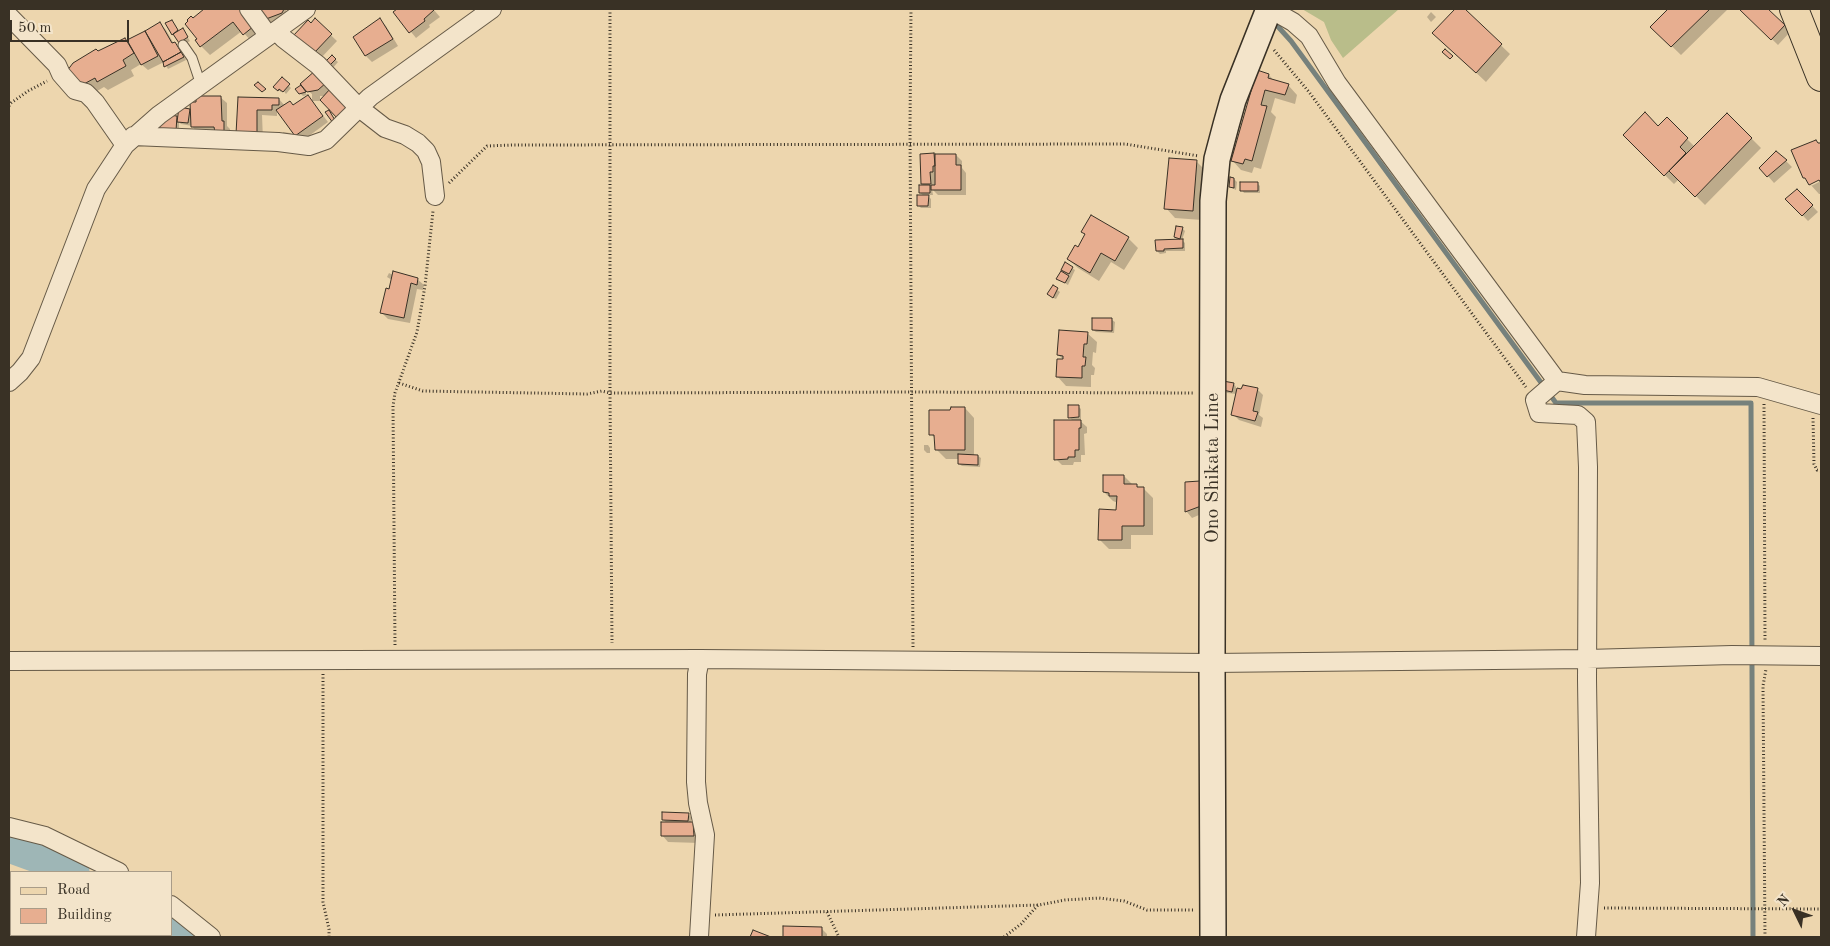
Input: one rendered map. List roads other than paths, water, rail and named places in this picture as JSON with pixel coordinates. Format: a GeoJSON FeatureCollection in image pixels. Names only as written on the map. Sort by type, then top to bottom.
{"type":"FeatureCollection","features":[{"type":"Feature","properties":{"kind":"main road"},"geometry":{"type":"LineString","coordinates":[[1794,9],[1821,77]]}},
{"type":"Feature","properties":{"kind":"main road","name":"Ono Shikata Line"},"geometry":{"type":"LineString","coordinates":[[1213,937],[1213,201],[1217,159],[1233,100],[1265,19]]}},
{"type":"Feature","properties":{"kind":"street"},"geometry":{"type":"LineString","coordinates":[[249,9],[272,33],[282,38],[318,65],[358,106],[385,128],[411,138],[426,151],[431,162],[435,196]]}},
{"type":"Feature","properties":{"kind":"street"},"geometry":{"type":"LineString","coordinates":[[9,382],[31,358],[96,189],[129,140],[159,115],[306,9]]}},
{"type":"Feature","properties":{"kind":"street"},"geometry":{"type":"LineString","coordinates":[[9,16],[57,65],[60,74],[75,90],[86,93],[129,140],[278,142],[309,146],[326,140],[358,106],[492,9]]}},
{"type":"Feature","properties":{"kind":"street"},"geometry":{"type":"LineString","coordinates":[[1265,19],[1293,22],[1309,36],[1337,83],[1557,381],[1586,385],[1758,387],[1818,404]]}},
{"type":"Feature","properties":{"kind":"street"},"geometry":{"type":"LineString","coordinates":[[1557,381],[1535,400],[1539,413],[1578,415],[1586,422],[1588,467],[1587,659],[1590,883],[1586,937]]}},
{"type":"Feature","properties":{"kind":"street"},"geometry":{"type":"LineString","coordinates":[[9,661],[700,659],[1212,663],[1587,659],[1732,655],[1821,656]]}},
{"type":"Feature","properties":{"kind":"street"},"geometry":{"type":"LineString","coordinates":[[699,937],[702,916],[705,835],[698,803],[696,782],[697,674],[700,659]]}},
{"type":"Feature","properties":{"kind":"street"},"geometry":{"type":"LineString","coordinates":[[9,827],[45,836],[117,871]]}},
{"type":"Feature","properties":{"kind":"street"},"geometry":{"type":"LineString","coordinates":[[172,906],[211,937]]}},
{"type":"Feature","properties":{"kind":"lane"},"geometry":{"type":"LineString","coordinates":[[183,45],[192,58],[201,85]]}},
{"type":"Feature","properties":{"kind":"waterway"},"geometry":{"type":"LineString","coordinates":[[1272,20],[1291,41],[1556,403],[1751,403],[1753,937]]}},
{"type":"Feature","properties":{"kind":"waterway"},"geometry":{"type":"LineString","coordinates":[[9,848],[72,871]]}},
{"type":"Feature","properties":{"kind":"waterway"},"geometry":{"type":"LineString","coordinates":[[172,931],[179,937]]}}]}
